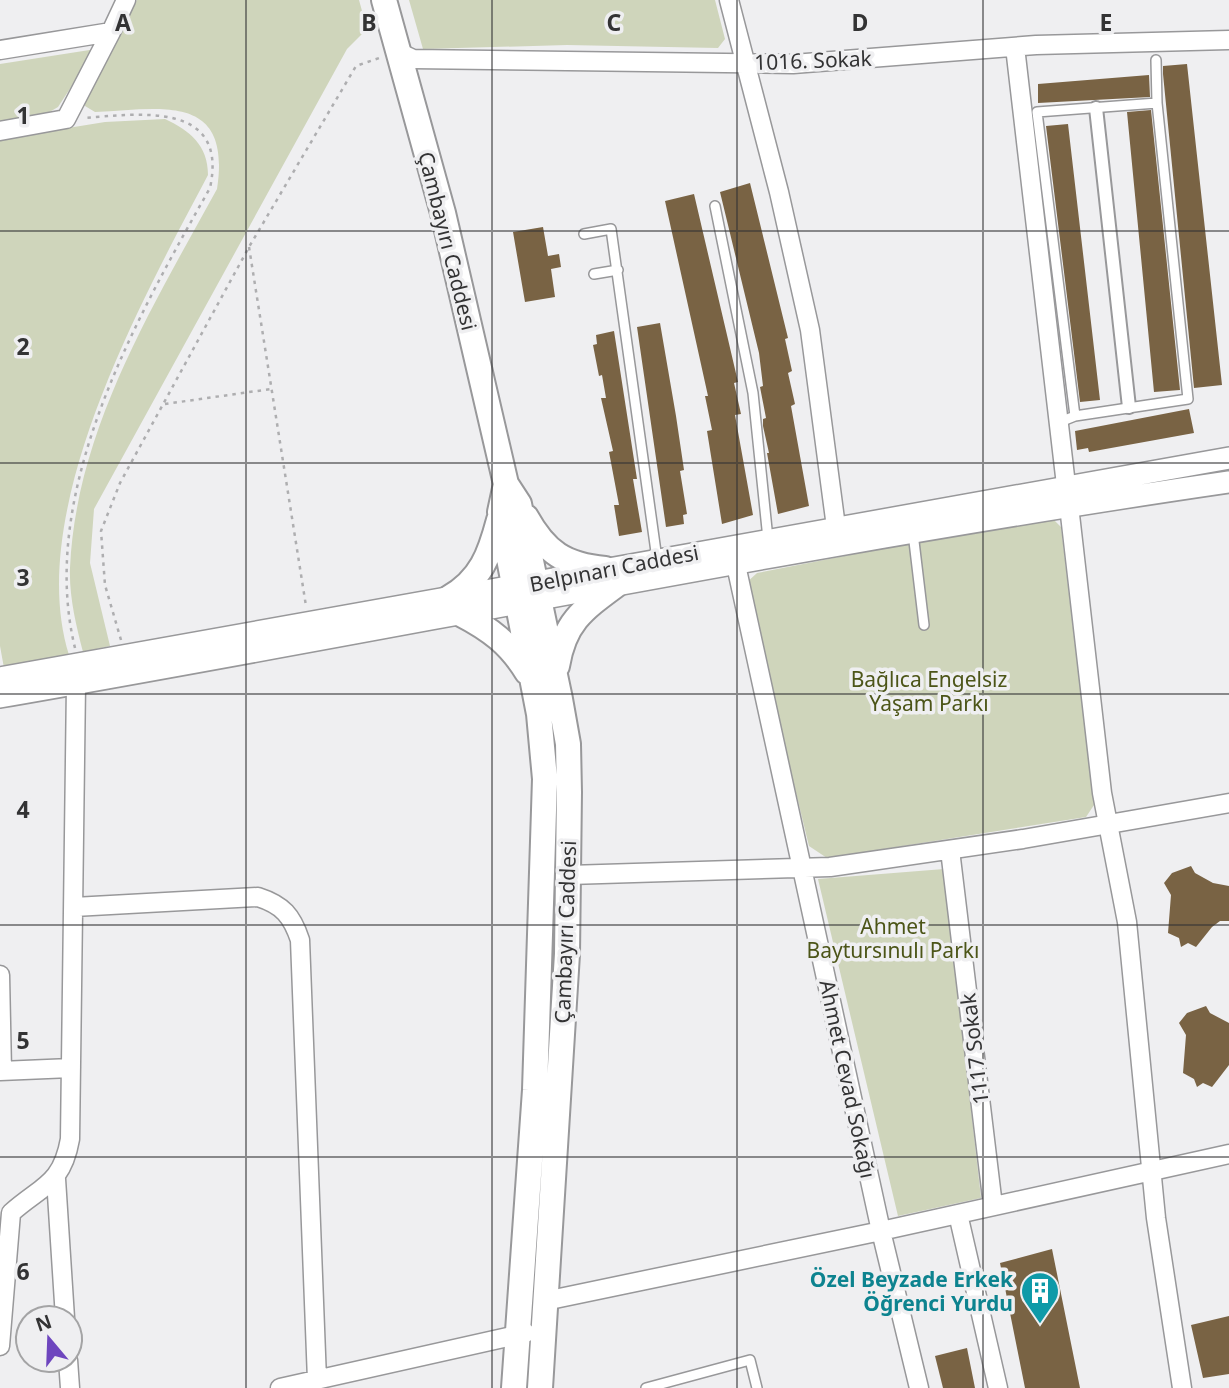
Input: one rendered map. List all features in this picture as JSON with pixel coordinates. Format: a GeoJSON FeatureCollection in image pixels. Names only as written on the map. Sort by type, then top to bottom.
{"type":"FeatureCollection","features":[{"type":"Feature","properties":{"kind":"main road","name":"Çambayırı Caddesi"},"geometry":{"type":"LineString","coordinates":[[384,0],[443,213],[508,500],[544,678],[568,744],[567,954],[540,1388]]}},
{"type":"Feature","properties":{"kind":"main road"},"geometry":{"type":"LineString","coordinates":[[508,500],[561,559],[611,577],[575,618],[561,640],[544,678],[507,643],[455,606],[484,566],[508,500]]}},
{"type":"Feature","properties":{"kind":"main road","name":"Çambayırı Caddesi"},"geometry":{"type":"LineString","coordinates":[[514,1388],[534,1103],[545,804],[542,742],[544,678]]}},
{"type":"Feature","properties":{"kind":"street"},"geometry":{"type":"LineString","coordinates":[[0,131],[66,119],[126,0]]}},
{"type":"Feature","properties":{"kind":"street"},"geometry":{"type":"LineString","coordinates":[[729,0],[743,63],[779,192],[810,330],[836,527]]}},
{"type":"Feature","properties":{"kind":"street"},"geometry":{"type":"LineString","coordinates":[[0,50],[111,32]]}},
{"type":"Feature","properties":{"kind":"street","name":"1016. Sokak"},"geometry":{"type":"LineString","coordinates":[[398,52],[413,59],[793,64],[1015,47],[1229,40]]}},
{"type":"Feature","properties":{"kind":"street"},"geometry":{"type":"LineString","coordinates":[[1015,47],[1067,419],[1068,496],[1102,793],[1127,922],[1152,1170],[1182,1388]]}},
{"type":"Feature","properties":{"kind":"street"},"geometry":{"type":"LineString","coordinates":[[1096,108],[1129,407]]}},
{"type":"Feature","properties":{"kind":"street"},"geometry":{"type":"LineString","coordinates":[[1206,462],[1229,443]]}},
{"type":"Feature","properties":{"kind":"street","name":"Belpınarı Caddesi"},"geometry":{"type":"LineString","coordinates":[[0,678],[77,674],[611,577],[736,565],[913,533],[1229,458]]}},
{"type":"Feature","properties":{"kind":"street","name":"Belpınarı Caddesi"},"geometry":{"type":"LineString","coordinates":[[611,577],[657,559],[836,527],[1068,496],[1229,482]]}},
{"type":"Feature","properties":{"kind":"street"},"geometry":{"type":"LineString","coordinates":[[1204,485],[1229,496]]}},
{"type":"Feature","properties":{"kind":"street","name":"Ahmet Cevad Sokağı"},"geometry":{"type":"LineString","coordinates":[[736,565],[881,1231],[919,1388]]}},
{"type":"Feature","properties":{"kind":"street","name":"Belpınarı Caddesi"},"geometry":{"type":"LineString","coordinates":[[0,697],[126,656],[309,624],[455,606]]}},
{"type":"Feature","properties":{"kind":"street"},"geometry":{"type":"LineString","coordinates":[[0,1346],[11,1213],[56,1179],[66,1160],[70,1139],[77,674]]}},
{"type":"Feature","properties":{"kind":"street"},"geometry":{"type":"LineString","coordinates":[[569,876],[803,869],[950,850],[1229,803]]}},
{"type":"Feature","properties":{"kind":"street","name":"1117 Sokak"},"geometry":{"type":"LineString","coordinates":[[950,850],[993,1206]]}},
{"type":"Feature","properties":{"kind":"street"},"geometry":{"type":"LineString","coordinates":[[74,907],[258,897],[274,902],[289,913],[295,924],[300,940],[317,1380]]}},
{"type":"Feature","properties":{"kind":"street"},"geometry":{"type":"LineString","coordinates":[[0,975],[1,1071],[71,1068]]}},
{"type":"Feature","properties":{"kind":"street"},"geometry":{"type":"LineString","coordinates":[[545,1301],[881,1231],[1229,1154]]}},
{"type":"Feature","properties":{"kind":"street"},"geometry":{"type":"LineString","coordinates":[[56,1179],[64,1304]]}},
{"type":"Feature","properties":{"kind":"street"},"geometry":{"type":"LineString","coordinates":[[958,1214],[998,1388]]}},
{"type":"Feature","properties":{"kind":"street"},"geometry":{"type":"LineString","coordinates":[[280,1388],[543,1330]]}},
{"type":"Feature","properties":{"kind":"lane"},"geometry":{"type":"LineString","coordinates":[[1156,60],[1157,103],[1188,399],[1067,419],[1037,112],[1157,103]]}},
{"type":"Feature","properties":{"kind":"lane"},"geometry":{"type":"LineString","coordinates":[[715,206],[753,393],[768,539]]}},
{"type":"Feature","properties":{"kind":"lane"},"geometry":{"type":"LineString","coordinates":[[584,234],[611,229],[657,559]]}},
{"type":"Feature","properties":{"kind":"lane"},"geometry":{"type":"LineString","coordinates":[[594,274],[618,270]]}},
{"type":"Feature","properties":{"kind":"lane"},"geometry":{"type":"LineString","coordinates":[[913,533],[924,625]]}},
{"type":"Feature","properties":{"kind":"lane"},"geometry":{"type":"LineString","coordinates":[[646,1388],[750,1360],[757,1388]]}},
{"type":"Feature","properties":{"kind":"path"},"geometry":{"type":"LineString","coordinates":[[126,656],[104,585],[101,531],[120,483],[248,247],[356,66],[398,52]]}},
{"type":"Feature","properties":{"kind":"path"},"geometry":{"type":"LineString","coordinates":[[66,119],[127,115],[180,117],[196,127],[205,141],[214,168],[210,188],[150,299],[113,380],[80,479],[68,534],[65,579],[68,622],[77,674]]}},
{"type":"Feature","properties":{"kind":"path"},"geometry":{"type":"LineString","coordinates":[[248,247],[309,624]]}},
{"type":"Feature","properties":{"kind":"path"},"geometry":{"type":"LineString","coordinates":[[165,404],[271,389]]}},
{"type":"Feature","properties":{"kind":"green space"},"geometry":{"type":"Polygon","coordinates":[[[137,0],[359,0],[367,29],[347,49],[94,509],[90,563],[110,646],[83,652],[72,600],[70,568],[75,517],[86,467],[102,418],[144,324],[217,189],[219,158],[214,136],[202,121],[186,113],[167,109],[95,112],[85,106],[85,99],[137,0]]]}},
{"type":"Feature","properties":{"kind":"green space"},"geometry":{"type":"Polygon","coordinates":[[[409,0],[715,0],[725,39],[718,48],[567,45],[423,49],[409,0]]]}},
{"type":"Feature","properties":{"kind":"green space"},"geometry":{"type":"Polygon","coordinates":[[[96,49],[58,107],[41,117],[0,123],[0,64],[96,49]]]}},
{"type":"Feature","properties":{"kind":"green space"},"geometry":{"type":"Polygon","coordinates":[[[165,119],[196,140],[205,155],[208,175],[123,344],[97,408],[76,473],[62,537],[59,598],[69,655],[4,668],[0,646],[0,139],[105,122],[165,119]]]}},
{"type":"Feature","properties":{"kind":"green space","name":"Bağlıca Engelsiz Yaşam Parkı"},"geometry":{"type":"Polygon","coordinates":[[[1050,516],[1061,527],[1094,805],[1086,817],[827,858],[809,846],[745,584],[757,573],[1050,516]]]}},
{"type":"Feature","properties":{"kind":"green space","name":"Ahmet Baytursınulı Parkı"},"geometry":{"type":"Polygon","coordinates":[[[944,869],[981,1198],[898,1216],[818,879],[944,869]]]}},
{"type":"Feature","properties":{"kind":"building"},"geometry":{"type":"Polygon","coordinates":[[[1187,64],[1222,385],[1194,388],[1163,74],[1163,66],[1187,64]]]}},
{"type":"Feature","properties":{"kind":"building"},"geometry":{"type":"Polygon","coordinates":[[[1149,75],[1150,97],[1038,103],[1038,84],[1149,75]]]}},
{"type":"Feature","properties":{"kind":"building"},"geometry":{"type":"Polygon","coordinates":[[[1151,110],[1180,390],[1154,392],[1127,112],[1151,110]]]}},
{"type":"Feature","properties":{"kind":"building"},"geometry":{"type":"Polygon","coordinates":[[[1068,124],[1100,400],[1080,402],[1046,126],[1068,124]]]}},
{"type":"Feature","properties":{"kind":"building"},"geometry":{"type":"Polygon","coordinates":[[[750,183],[788,338],[785,339],[792,371],[788,373],[795,404],[791,406],[809,506],[778,514],[763,426],[763,419],[766,418],[760,387],[763,386],[759,353],[720,192],[750,183]]]}},
{"type":"Feature","properties":{"kind":"building"},"geometry":{"type":"Polygon","coordinates":[[[694,194],[738,382],[734,383],[741,414],[735,415],[753,515],[722,524],[707,431],[712,430],[705,396],[708,396],[665,201],[694,194]]]}},
{"type":"Feature","properties":{"kind":"building"},"geometry":{"type":"Polygon","coordinates":[[[543,227],[548,256],[559,254],[561,267],[551,269],[555,297],[525,302],[513,232],[543,227]]]}},
{"type":"Feature","properties":{"kind":"building"},"geometry":{"type":"Polygon","coordinates":[[[660,323],[684,470],[680,471],[687,514],[683,515],[684,524],[666,527],[637,327],[660,323]]]}},
{"type":"Feature","properties":{"kind":"building"},"geometry":{"type":"Polygon","coordinates":[[[614,331],[637,479],[633,479],[642,532],[619,536],[614,505],[619,505],[609,452],[613,451],[601,398],[606,398],[593,345],[597,344],[596,335],[614,331]]]}},
{"type":"Feature","properties":{"kind":"building"},"geometry":{"type":"Polygon","coordinates":[[[1189,409],[1194,433],[1089,452],[1088,448],[1077,450],[1075,431],[1189,409]]]}},
{"type":"Feature","properties":{"kind":"building"},"geometry":{"type":"Polygon","coordinates":[[[1191,866],[1195,873],[1213,883],[1229,886],[1229,921],[1220,921],[1212,927],[1196,947],[1188,943],[1181,947],[1179,938],[1168,933],[1171,895],[1164,883],[1172,873],[1191,866]]]}},
{"type":"Feature","properties":{"kind":"building"},"geometry":{"type":"Polygon","coordinates":[[[1206,1006],[1210,1013],[1229,1023],[1229,1065],[1212,1087],[1203,1083],[1197,1087],[1194,1079],[1183,1073],[1186,1035],[1179,1023],[1187,1013],[1206,1006]]]}},
{"type":"Feature","properties":{"kind":"building","name":"Özel Beyzade Erkek Öğrenci Yurdu"},"geometry":{"type":"Polygon","coordinates":[[[1052,1249],[1080,1388],[1025,1388],[1000,1263],[1052,1249]]]}},
{"type":"Feature","properties":{"kind":"building"},"geometry":{"type":"Polygon","coordinates":[[[1229,1316],[1229,1374],[1203,1378],[1191,1325],[1229,1316]]]}},
{"type":"Feature","properties":{"kind":"building"},"geometry":{"type":"Polygon","coordinates":[[[967,1348],[975,1388],[943,1388],[935,1356],[967,1348]]]}},
{"type":"Feature","properties":{"kind":"place","name":"Özel Beyzade Erkek Öğrenci Yurdu"},"geometry":{"type":"Point","coordinates":[1040,1325]}}]}
